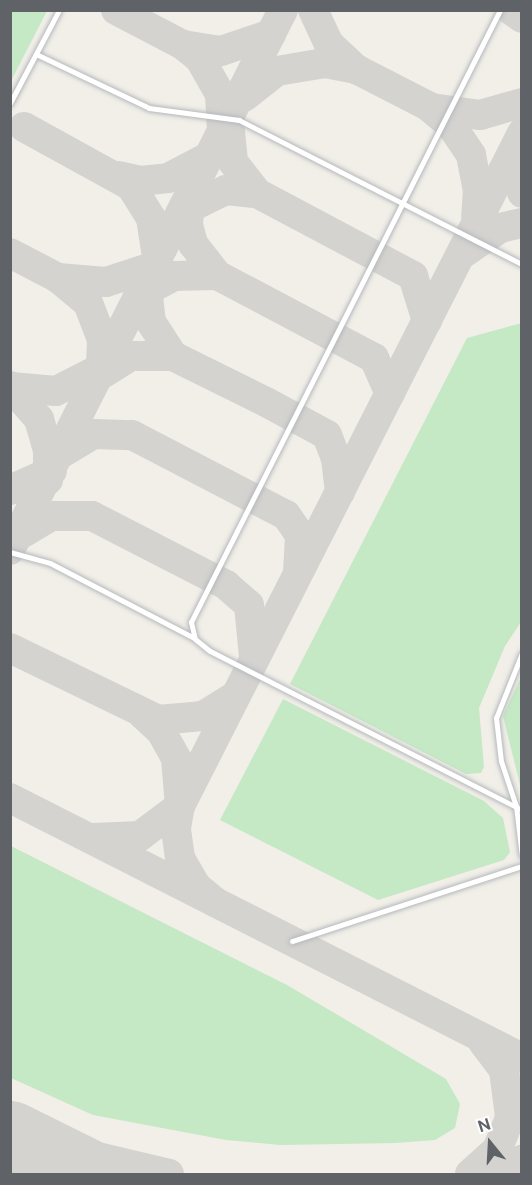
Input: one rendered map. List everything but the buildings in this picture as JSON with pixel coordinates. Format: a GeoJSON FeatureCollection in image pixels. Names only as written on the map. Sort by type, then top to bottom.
{"type":"FeatureCollection","features":[{"type":"Feature","properties":{"kind":"lane"},"geometry":{"type":"LineString","coordinates":[[10,103],[58,10]]}},
{"type":"Feature","properties":{"kind":"lane"},"geometry":{"type":"LineString","coordinates":[[195,639],[191,622],[195,608],[500,10]]}},
{"type":"Feature","properties":{"kind":"lane"},"geometry":{"type":"LineString","coordinates":[[36,54],[148,108],[239,120],[522,264]]}},
{"type":"Feature","properties":{"kind":"lane"},"geometry":{"type":"LineString","coordinates":[[10,552],[50,563],[522,810]]}},
{"type":"Feature","properties":{"kind":"lane"},"geometry":{"type":"LineString","coordinates":[[520,657],[496,718],[501,762],[516,806],[522,856]]}},
{"type":"Feature","properties":{"kind":"lane"},"geometry":{"type":"LineString","coordinates":[[292,941],[522,866]]}},
{"type":"Feature","properties":{"kind":"green space"},"geometry":{"type":"Polygon","coordinates":[[[10,11],[47,11],[11,81],[10,11]]]}},
{"type":"Feature","properties":{"kind":"green space"},"geometry":{"type":"Polygon","coordinates":[[[522,323],[521,622],[505,646],[479,708],[484,767],[481,773],[466,774],[290,684],[467,338],[522,323]]]}},
{"type":"Feature","properties":{"kind":"green space"},"geometry":{"type":"Polygon","coordinates":[[[521,677],[521,789],[503,716],[521,677]]]}},
{"type":"Feature","properties":{"kind":"green space"},"geometry":{"type":"Polygon","coordinates":[[[283,699],[484,801],[503,818],[510,852],[504,860],[378,900],[220,820],[283,699]]]}},
{"type":"Feature","properties":{"kind":"green space"},"geometry":{"type":"Polygon","coordinates":[[[11,846],[287,985],[446,1079],[460,1104],[455,1128],[435,1140],[395,1143],[280,1145],[226,1140],[93,1115],[11,1078],[11,846]]]}},
{"type":"Feature","properties":{"kind":"taxiway"},"geometry":{"type":"LineString","coordinates":[[116,10],[183,45],[200,59],[220,94],[222,132]]}},
{"type":"Feature","properties":{"kind":"taxiway"},"geometry":{"type":"LineString","coordinates":[[10,550],[283,10]]}},
{"type":"Feature","properties":{"kind":"taxiway"},"geometry":{"type":"LineString","coordinates":[[313,10],[329,44],[356,69]]}},
{"type":"Feature","properties":{"kind":"taxiway"},"geometry":{"type":"LineString","coordinates":[[511,10],[522,18]]}},
{"type":"Feature","properties":{"kind":"taxiway"},"geometry":{"type":"LineString","coordinates":[[183,45],[221,51],[271,34]]}},
{"type":"Feature","properties":{"kind":"taxiway"},"geometry":{"type":"LineString","coordinates":[[244,97],[277,71],[325,63],[356,69],[428,106],[451,125],[471,155],[478,190],[476,217]]}},
{"type":"Feature","properties":{"kind":"taxiway"},"geometry":{"type":"LineString","coordinates":[[432,108],[480,115],[522,103]]}},
{"type":"Feature","properties":{"kind":"taxiway"},"geometry":{"type":"LineString","coordinates":[[229,122],[233,162],[257,193]]}},
{"type":"Feature","properties":{"kind":"taxiway"},"geometry":{"type":"LineString","coordinates":[[24,127],[131,186],[151,218],[158,263]]}},
{"type":"Feature","properties":{"kind":"taxiway"},"geometry":{"type":"LineString","coordinates":[[215,902],[196,886],[180,858],[176,828],[180,806],[522,133]]}},
{"type":"Feature","properties":{"kind":"taxiway"},"geometry":{"type":"LineString","coordinates":[[518,146],[522,193]]}},
{"type":"Feature","properties":{"kind":"taxiway"},"geometry":{"type":"LineString","coordinates":[[119,176],[141,181],[168,178],[212,155]]}},
{"type":"Feature","properties":{"kind":"taxiway"},"geometry":{"type":"LineString","coordinates":[[185,210],[226,190],[257,193],[413,276],[427,321]]}},
{"type":"Feature","properties":{"kind":"taxiway"},"geometry":{"type":"LineString","coordinates":[[190,201],[188,225],[193,244],[217,275]]}},
{"type":"Feature","properties":{"kind":"taxiway"},"geometry":{"type":"LineString","coordinates":[[465,252],[500,228],[522,223]]}},
{"type":"Feature","properties":{"kind":"taxiway"},"geometry":{"type":"LineString","coordinates":[[10,253],[58,278],[88,303],[102,339],[101,372]]}},
{"type":"Feature","properties":{"kind":"taxiway"},"geometry":{"type":"LineString","coordinates":[[58,278],[106,282],[158,265]]}},
{"type":"Feature","properties":{"kind":"taxiway"},"geometry":{"type":"LineString","coordinates":[[144,292],[174,276],[217,275],[374,358],[390,394]]}},
{"type":"Feature","properties":{"kind":"taxiway"},"geometry":{"type":"LineString","coordinates":[[147,286],[151,322],[173,356]]}},
{"type":"Feature","properties":{"kind":"taxiway"},"geometry":{"type":"LineString","coordinates":[[102,374],[131,356],[173,356],[266,402],[327,435],[336,459],[340,492]]}},
{"type":"Feature","properties":{"kind":"taxiway"},"geometry":{"type":"LineString","coordinates":[[11,387],[56,391],[107,365]]}},
{"type":"Feature","properties":{"kind":"taxiway"},"geometry":{"type":"LineString","coordinates":[[10,386],[39,419],[48,450],[48,480]]}},
{"type":"Feature","properties":{"kind":"taxiway"},"geometry":{"type":"LineString","coordinates":[[62,453],[94,434],[132,435],[286,515],[300,535],[298,569]]}},
{"type":"Feature","properties":{"kind":"taxiway"},"geometry":{"type":"LineString","coordinates":[[10,490],[52,471]]}},
{"type":"Feature","properties":{"kind":"taxiway"},"geometry":{"type":"LineString","coordinates":[[18,536],[51,516],[92,516],[226,585],[249,605],[254,657]]}},
{"type":"Feature","properties":{"kind":"taxiway"},"geometry":{"type":"LineString","coordinates":[[10,648],[158,720],[203,716],[235,696]]}},
{"type":"Feature","properties":{"kind":"taxiway"},"geometry":{"type":"LineString","coordinates":[[94,838],[140,836],[180,806],[176,758],[161,731],[143,715]]}},
{"type":"Feature","properties":{"kind":"taxiway"},"geometry":{"type":"LineString","coordinates":[[10,798],[522,1058]]}},
{"type":"Feature","properties":{"kind":"taxiway"},"geometry":{"type":"LineString","coordinates":[[470,1174],[497,1150],[510,1117],[504,1070],[483,1042]]}},
{"type":"Feature","properties":{"kind":"taxiway"},"geometry":{"type":"LineString","coordinates":[[10,1128],[60,1148],[169,1174]]}},
{"type":"Feature","properties":{"kind":"taxiway"},"geometry":{"type":"LineString","coordinates":[[490,1174],[522,1160]]}},
{"type":"Feature","properties":{"kind":"taxiway"},"geometry":{"type":"LineString","coordinates":[[10,1173],[36,1166],[73,1169]]}},
{"type":"Feature","properties":{"kind":"runway"},"geometry":{"type":"LineString","coordinates":[[10,1138],[83,1174]]}}]}
